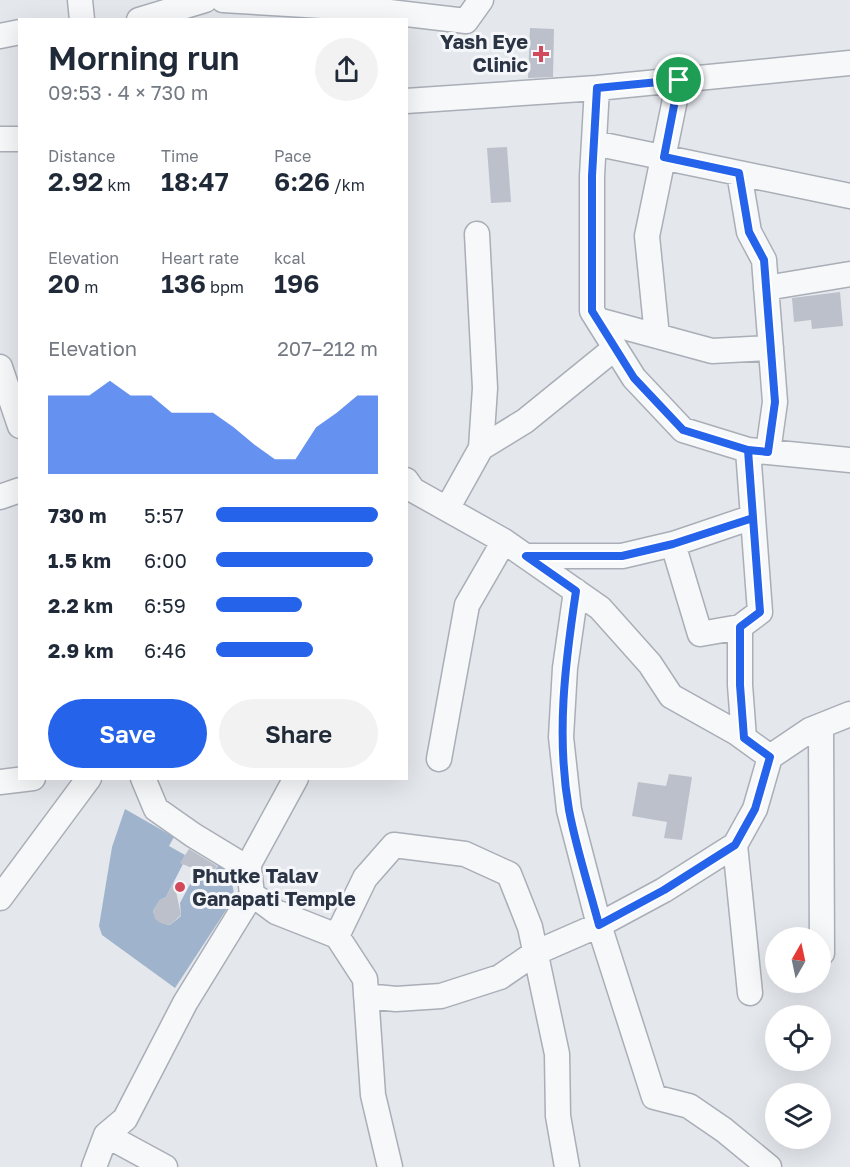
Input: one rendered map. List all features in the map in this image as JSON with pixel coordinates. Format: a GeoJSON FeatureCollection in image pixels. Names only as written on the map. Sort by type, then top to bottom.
{"type":"FeatureCollection","features":[{"type":"Feature","properties":{"kind":"street"},"geometry":{"type":"LineString","coordinates":[[80,0],[82,18]]}},
{"type":"Feature","properties":{"kind":"street"},"geometry":{"type":"LineString","coordinates":[[146,18],[205,0]]}},
{"type":"Feature","properties":{"kind":"street"},"geometry":{"type":"LineString","coordinates":[[223,0],[356,9],[466,21],[481,0]]}},
{"type":"Feature","properties":{"kind":"street"},"geometry":{"type":"LineString","coordinates":[[0,36],[18,32]]}},
{"type":"Feature","properties":{"kind":"street"},"geometry":{"type":"LineString","coordinates":[[408,101],[597,88],[850,63]]}},
{"type":"Feature","properties":{"kind":"street"},"geometry":{"type":"LineString","coordinates":[[657,336],[647,236],[679,80]]}},
{"type":"Feature","properties":{"kind":"street"},"geometry":{"type":"LineString","coordinates":[[597,88],[592,311],[634,378],[683,430],[758,451],[850,460]]}},
{"type":"Feature","properties":{"kind":"street"},"geometry":{"type":"LineString","coordinates":[[0,139],[18,139]]}},
{"type":"Feature","properties":{"kind":"street"},"geometry":{"type":"LineString","coordinates":[[594,143],[850,196]]}},
{"type":"Feature","properties":{"kind":"street"},"geometry":{"type":"LineString","coordinates":[[673,544],[700,634],[740,627],[760,612],[753,518],[758,451],[775,402],[764,260],[749,232],[739,173]]}},
{"type":"Feature","properties":{"kind":"street"},"geometry":{"type":"LineString","coordinates":[[447,509],[481,448],[485,388],[477,234]]}},
{"type":"Feature","properties":{"kind":"street"},"geometry":{"type":"LineString","coordinates":[[766,288],[850,274]]}},
{"type":"Feature","properties":{"kind":"street"},"geometry":{"type":"LineString","coordinates":[[598,320],[712,351],[771,348]]}},
{"type":"Feature","properties":{"kind":"street"},"geometry":{"type":"LineString","coordinates":[[481,448],[525,422],[615,348]]}},
{"type":"Feature","properties":{"kind":"street"},"geometry":{"type":"LineString","coordinates":[[0,367],[18,420]]}},
{"type":"Feature","properties":{"kind":"street"},"geometry":{"type":"LineString","coordinates":[[408,483],[413,490],[504,541],[600,608],[650,664],[671,696],[744,738],[770,757]]}},
{"type":"Feature","properties":{"kind":"street"},"geometry":{"type":"LineString","coordinates":[[0,496],[18,491]]}},
{"type":"Feature","properties":{"kind":"street"},"geometry":{"type":"LineString","coordinates":[[526,556],[622,556],[673,544],[753,518]]}},
{"type":"Feature","properties":{"kind":"street"},"geometry":{"type":"LineString","coordinates":[[439,759],[467,605],[504,541]]}},
{"type":"Feature","properties":{"kind":"street"},"geometry":{"type":"LineString","coordinates":[[576,591],[565,668],[561,737],[569,810],[599,925],[654,1097],[689,1106],[724,1130],[769,1167]]}},
{"type":"Feature","properties":{"kind":"street"},"geometry":{"type":"LineString","coordinates":[[740,627],[740,685],[744,738]]}},
{"type":"Feature","properties":{"kind":"street"},"geometry":{"type":"LineString","coordinates":[[366,996],[396,999],[441,996],[500,977],[535,953],[599,925],[664,890],[735,845],[755,809],[770,757],[810,730],[850,714]]}},
{"type":"Feature","properties":{"kind":"street"},"geometry":{"type":"LineString","coordinates":[[821,726],[822,927]]}},
{"type":"Feature","properties":{"kind":"street"},"geometry":{"type":"LineString","coordinates":[[0,782],[18,780]]}},
{"type":"Feature","properties":{"kind":"street"},"geometry":{"type":"LineString","coordinates":[[0,898],[80,780]]}},
{"type":"Feature","properties":{"kind":"street"},"geometry":{"type":"LineString","coordinates":[[144,780],[156,809],[193,836],[249,869]]}},
{"type":"Feature","properties":{"kind":"street"},"geometry":{"type":"LineString","coordinates":[[94,1167],[105,1135],[125,1119],[184,1003],[252,894],[249,864],[295,780]]}},
{"type":"Feature","properties":{"kind":"street"},"geometry":{"type":"LineString","coordinates":[[337,936],[365,878],[394,845],[465,854],[509,874],[530,927],[557,1053],[558,1116],[567,1167]]}},
{"type":"Feature","properties":{"kind":"street"},"geometry":{"type":"LineString","coordinates":[[735,845],[750,993]]}},
{"type":"Feature","properties":{"kind":"street"},"geometry":{"type":"LineString","coordinates":[[252,894],[276,912],[337,936],[365,979],[374,1095],[390,1167]]}},
{"type":"Feature","properties":{"kind":"street"},"geometry":{"type":"LineString","coordinates":[[105,1135],[165,1167]]}},
{"type":"Feature","properties":{"kind":"water"},"geometry":{"type":"Polygon","coordinates":[[[125,809],[174,837],[169,846],[185,855],[181,863],[183,864],[166,897],[160,900],[153,911],[159,921],[170,925],[181,916],[180,903],[198,869],[211,876],[220,863],[232,883],[234,898],[175,988],[102,935],[99,926],[112,847],[125,809]]]}},
{"type":"Feature","properties":{"kind":"building"},"geometry":{"type":"Polygon","coordinates":[[[530,28],[554,29],[553,77],[528,78],[530,28]]]}},
{"type":"Feature","properties":{"kind":"building"},"geometry":{"type":"Polygon","coordinates":[[[507,147],[511,202],[491,203],[487,148],[507,147]]]}},
{"type":"Feature","properties":{"kind":"building"},"geometry":{"type":"Polygon","coordinates":[[[840,292],[843,326],[812,329],[811,320],[794,322],[792,298],[840,292]]]}},
{"type":"Feature","properties":{"kind":"building"},"geometry":{"type":"Polygon","coordinates":[[[669,774],[692,777],[682,840],[664,838],[667,822],[632,816],[638,782],[666,786],[669,774]]]}},
{"type":"Feature","properties":{"kind":"building"},"geometry":{"type":"Polygon","coordinates":[[[189,849],[217,866],[211,876],[180,863],[189,849]]]}},
{"type":"Feature","properties":{"kind":"building"},"geometry":{"type":"Polygon","coordinates":[[[174,882],[181,915],[170,925],[155,919],[153,911],[160,900],[166,897],[174,882]]]}},
{"type":"Feature","properties":{"kind":"place","name":"Yash Eye Clinic"},"geometry":{"type":"Point","coordinates":[541,54]}},
{"type":"Feature","properties":{"kind":"place","name":"Phutke Talav Ganapati Temple"},"geometry":{"type":"Point","coordinates":[180,887]}},
{"type":"Feature","properties":{"kind":"route"},"geometry":{"type":"LineString","coordinates":[[679,80],[597,88],[592,176],[592,311],[634,378],[683,430],[748,450],[753,518],[673,544],[622,556],[526,556],[576,591],[565,668],[561,737],[569,810],[599,925],[664,890],[735,845],[762,793],[770,757],[744,738],[740,685],[740,627],[760,612],[748,450],[768,452],[775,402],[764,260],[749,232],[739,173],[664,157],[679,80]]}}]}
